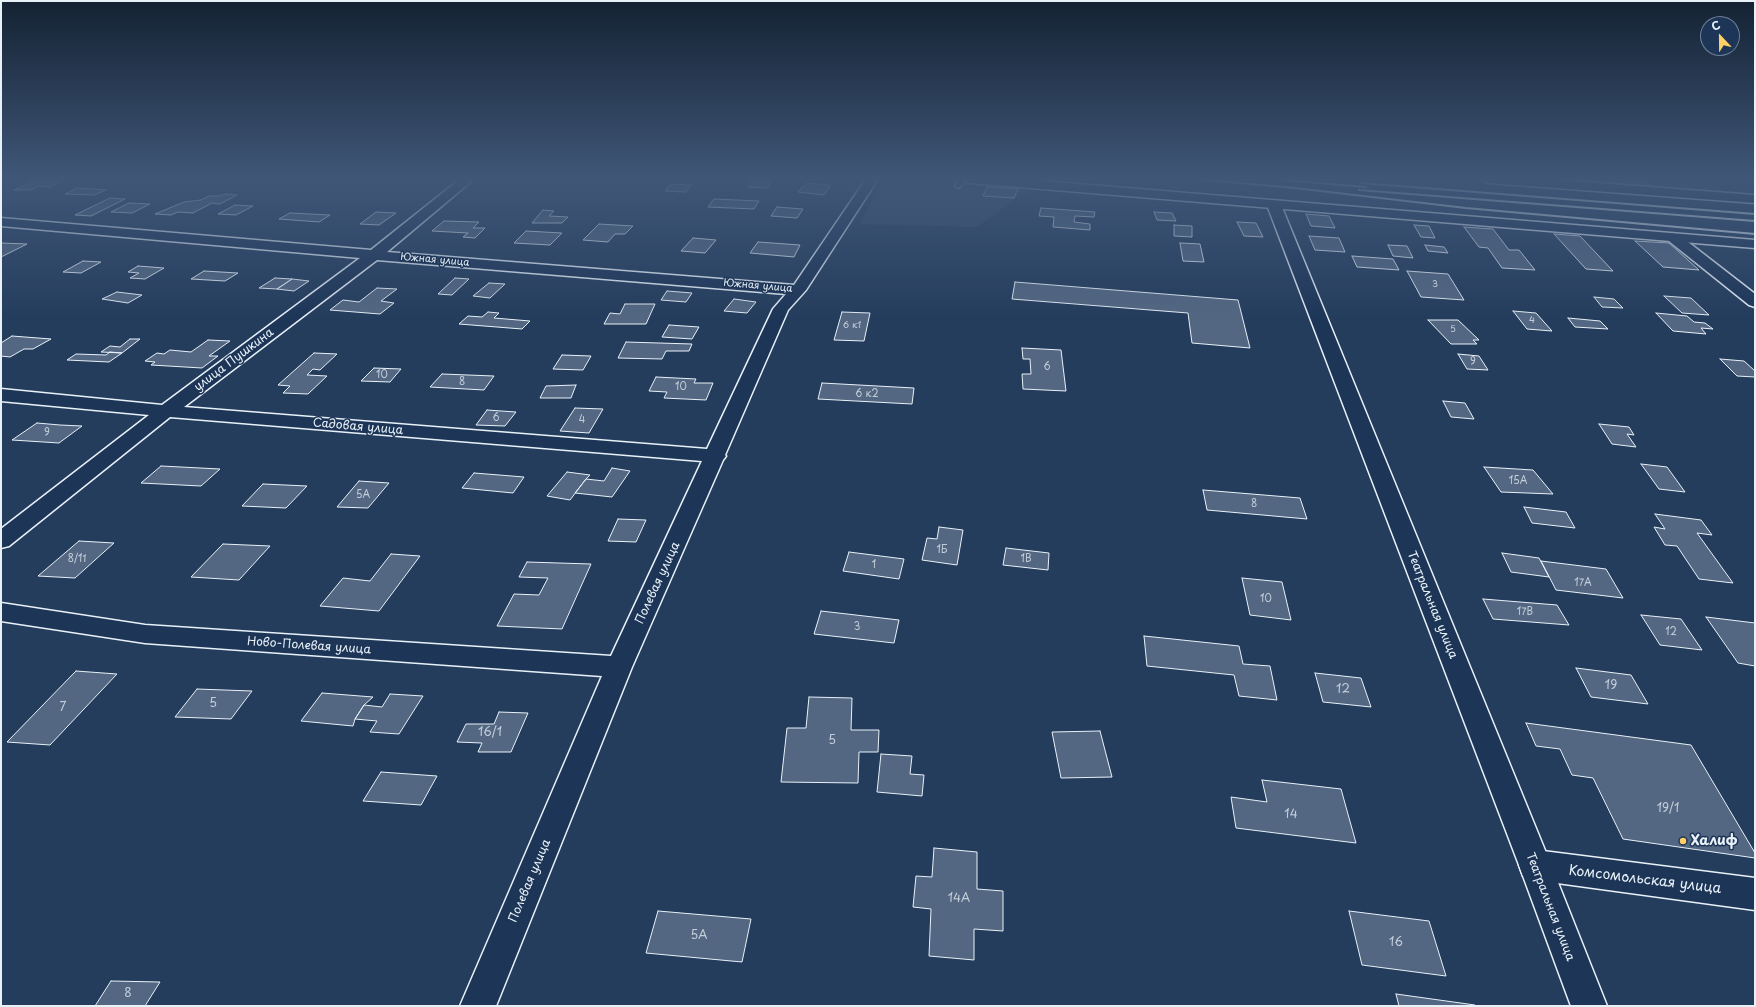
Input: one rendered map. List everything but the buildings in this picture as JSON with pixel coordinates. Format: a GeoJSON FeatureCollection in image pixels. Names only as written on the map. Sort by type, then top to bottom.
{"type":"FeatureCollection","features":[{"type":"Feature","properties":{"kind":"street","name":"Южная улица"},"geometry":{"type":"LineString","coordinates":[[46,226],[798,290]]}},
{"type":"Feature","properties":{"kind":"street","name":"улица Пушкина"},"geometry":{"type":"LineString","coordinates":[[1,541],[166,411],[374,255],[410,226]]}},
{"type":"Feature","properties":{"kind":"street","name":"Полевая улица"},"geometry":{"type":"LineString","coordinates":[[478,1006],[619,667],[716,456],[781,309],[798,290],[841,226]]}},
{"type":"Feature","properties":{"kind":"street","name":"Театральная улица"},"geometry":{"type":"LineString","coordinates":[[1282,226],[1535,865],[1589,1006]]}},
{"type":"Feature","properties":{"kind":"street"},"geometry":{"type":"LineString","coordinates":[[1528,226],[1755,244]]}},
{"type":"Feature","properties":{"kind":"street"},"geometry":{"type":"LineString","coordinates":[[1674,238],[1755,302]]}},
{"type":"Feature","properties":{"kind":"street","name":"Садовая улица"},"geometry":{"type":"LineString","coordinates":[[1,395],[166,411],[716,456]]}},
{"type":"Feature","properties":{"kind":"street","name":"Ново-Полевая улица"},"geometry":{"type":"LineString","coordinates":[[1,612],[145,634],[619,667]]}},
{"type":"Feature","properties":{"kind":"street","name":"Комсомольская улица"},"geometry":{"type":"LineString","coordinates":[[1535,865],[1755,894]]}},
{"type":"Feature","properties":{"kind":"shaded area"},"geometry":{"type":"Polygon","coordinates":[[[937,226],[978,226],[977,227],[937,226]]]}},
{"type":"Feature","properties":{"kind":"railway"},"geometry":{"type":"LineString","coordinates":[[1666,226],[1755,234]]}},
{"type":"Feature","properties":{"kind":"place","name":"Халиф"},"geometry":{"type":"Point","coordinates":[1683,841]}}]}
